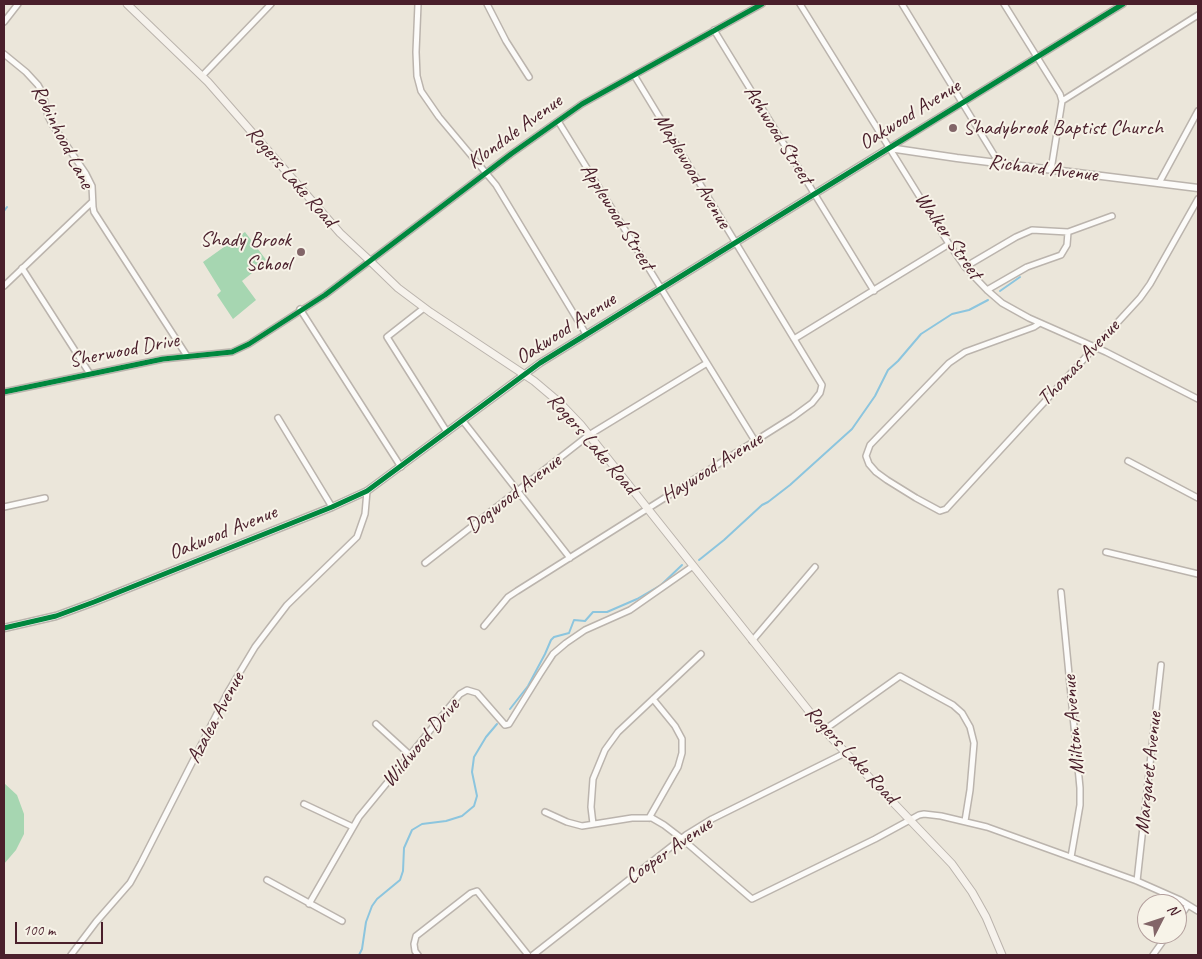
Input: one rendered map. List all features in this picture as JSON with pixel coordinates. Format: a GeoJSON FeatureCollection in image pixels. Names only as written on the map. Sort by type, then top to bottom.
{"type":"FeatureCollection","features":[{"type":"Feature","properties":{"kind":"main road","name":"Rogers Lake Road"},"geometry":{"type":"LineString","coordinates":[[127,4],[202,76],[330,221],[398,288],[424,308],[524,374],[560,403],[589,435],[824,730],[952,864],[972,892],[986,917],[1002,955]]}},
{"type":"Feature","properties":{"kind":"street"},"geometry":{"type":"LineString","coordinates":[[4,22],[18,4]]}},
{"type":"Feature","properties":{"kind":"street"},"geometry":{"type":"LineString","coordinates":[[202,76],[271,4]]}},
{"type":"Feature","properties":{"kind":"street"},"geometry":{"type":"LineString","coordinates":[[418,4],[416,52],[417,76],[421,91],[440,117],[487,172],[534,246],[586,334]]}},
{"type":"Feature","properties":{"kind":"street"},"geometry":{"type":"LineString","coordinates":[[487,4],[506,41],[529,77]]}},
{"type":"Feature","properties":{"kind":"street","name":"Klondale Avenue"},"geometry":{"type":"LineString","coordinates":[[300,309],[325,295],[368,260],[582,104],[762,4]]}},
{"type":"Feature","properties":{"kind":"street","name":"Walker Street"},"geometry":{"type":"LineString","coordinates":[[800,4],[950,244],[965,267],[986,290],[1002,303],[1040,323],[1094,347],[1198,399]]}},
{"type":"Feature","properties":{"kind":"street"},"geometry":{"type":"LineString","coordinates":[[902,4],[999,163]]}},
{"type":"Feature","properties":{"kind":"street"},"geometry":{"type":"LineString","coordinates":[[1004,4],[1060,94],[1062,101],[1051,170]]}},
{"type":"Feature","properties":{"kind":"street","name":"Oakwood Avenue"},"geometry":{"type":"LineString","coordinates":[[4,628],[56,616],[94,602],[332,507],[367,491],[524,374],[586,334],[1123,4]]}},
{"type":"Feature","properties":{"kind":"street"},"geometry":{"type":"LineString","coordinates":[[1062,101],[1198,15]]}},
{"type":"Feature","properties":{"kind":"street","name":"Ashwood Street"},"geometry":{"type":"LineString","coordinates":[[714,30],[874,291]]}},
{"type":"Feature","properties":{"kind":"street","name":"Robinhood Lane"},"geometry":{"type":"LineString","coordinates":[[4,54],[26,72],[38,85],[43,94],[48,116],[52,124],[92,186],[94,212],[187,356]]}},
{"type":"Feature","properties":{"kind":"street","name":"Maplewood Avenue"},"geometry":{"type":"LineString","coordinates":[[634,75],[822,385],[818,397]]}},
{"type":"Feature","properties":{"kind":"street"},"geometry":{"type":"LineString","coordinates":[[1159,183],[1198,111]]}},
{"type":"Feature","properties":{"kind":"street","name":"Applewood Street"},"geometry":{"type":"LineString","coordinates":[[558,121],[755,441]]}},
{"type":"Feature","properties":{"kind":"street","name":"Richard Avenue"},"geometry":{"type":"LineString","coordinates":[[889,148],[1198,188]]}},
{"type":"Feature","properties":{"kind":"street","name":"Thomas Avenue"},"geometry":{"type":"LineString","coordinates":[[1040,323],[1034,327],[961,354],[949,363],[870,445],[866,456],[869,464],[876,472],[940,511],[946,508],[1130,309],[1150,284],[1198,199]]}},
{"type":"Feature","properties":{"kind":"street"},"geometry":{"type":"LineString","coordinates":[[4,286],[92,202]]}},
{"type":"Feature","properties":{"kind":"street"},"geometry":{"type":"LineString","coordinates":[[965,267],[1016,237],[1032,230],[1068,232],[1112,216]]}},
{"type":"Feature","properties":{"kind":"street"},"geometry":{"type":"LineString","coordinates":[[986,290],[1027,267],[1061,255],[1067,245],[1068,232]]}},
{"type":"Feature","properties":{"kind":"street"},"geometry":{"type":"LineString","coordinates":[[794,339],[950,244]]}},
{"type":"Feature","properties":{"kind":"street"},"geometry":{"type":"LineString","coordinates":[[22,268],[90,374]]}},
{"type":"Feature","properties":{"kind":"street"},"geometry":{"type":"LineString","coordinates":[[424,308],[387,337],[447,432]]}},
{"type":"Feature","properties":{"kind":"street"},"geometry":{"type":"LineString","coordinates":[[300,309],[401,467]]}},
{"type":"Feature","properties":{"kind":"street","name":"Sherwood Drive"},"geometry":{"type":"LineString","coordinates":[[4,392],[163,359],[232,352],[249,344],[300,309]]}},
{"type":"Feature","properties":{"kind":"street","name":"Dogwood Avenue"},"geometry":{"type":"LineString","coordinates":[[425,563],[589,435],[707,363]]}},
{"type":"Feature","properties":{"kind":"street","name":"Haywood Avenue"},"geometry":{"type":"LineString","coordinates":[[484,626],[516,590],[793,417],[818,397]]}},
{"type":"Feature","properties":{"kind":"street"},"geometry":{"type":"LineString","coordinates":[[278,418],[332,507]]}},
{"type":"Feature","properties":{"kind":"street"},"geometry":{"type":"LineString","coordinates":[[463,421],[570,558]]}},
{"type":"Feature","properties":{"kind":"street"},"geometry":{"type":"LineString","coordinates":[[1128,461],[1198,498]]}},
{"type":"Feature","properties":{"kind":"street","name":"Azalea Avenue"},"geometry":{"type":"LineString","coordinates":[[71,955],[96,922],[130,883],[228,692],[256,647],[288,605],[357,536],[365,514],[367,491]]}},
{"type":"Feature","properties":{"kind":"street"},"geometry":{"type":"LineString","coordinates":[[4,507],[45,498]]}},
{"type":"Feature","properties":{"kind":"street"},"geometry":{"type":"LineString","coordinates":[[1106,552],[1198,574]]}},
{"type":"Feature","properties":{"kind":"street","name":"Wildwood Drive"},"geometry":{"type":"LineString","coordinates":[[309,904],[353,827],[460,694],[467,690],[477,694],[504,726],[510,724],[553,654],[584,630],[630,610],[693,566]]}},
{"type":"Feature","properties":{"kind":"street"},"geometry":{"type":"LineString","coordinates":[[752,641],[815,567]]}},
{"type":"Feature","properties":{"kind":"street","name":"Milton Avenue"},"geometry":{"type":"LineString","coordinates":[[1061,592],[1080,788],[1080,805],[1071,857]]}},
{"type":"Feature","properties":{"kind":"street"},"geometry":{"type":"LineString","coordinates":[[593,824],[591,807],[594,779],[605,750],[618,732],[701,654]]}},
{"type":"Feature","properties":{"kind":"street","name":"Margaret Avenue"},"geometry":{"type":"LineString","coordinates":[[1137,881],[1161,665]]}},
{"type":"Feature","properties":{"kind":"street"},"geometry":{"type":"LineString","coordinates":[[824,730],[900,676],[953,705],[962,713],[970,726],[974,749],[965,821]]}},
{"type":"Feature","properties":{"kind":"street"},"geometry":{"type":"LineString","coordinates":[[649,818],[678,767],[682,753],[682,739],[675,726],[653,699]]}},
{"type":"Feature","properties":{"kind":"street"},"geometry":{"type":"LineString","coordinates":[[376,724],[410,754]]}},
{"type":"Feature","properties":{"kind":"street","name":"Cooper Avenue"},"geometry":{"type":"LineString","coordinates":[[533,955],[681,838],[712,820],[845,753]]}},
{"type":"Feature","properties":{"kind":"street"},"geometry":{"type":"LineString","coordinates":[[304,804],[353,827]]}},
{"type":"Feature","properties":{"kind":"street"},"geometry":{"type":"LineString","coordinates":[[545,812],[567,822],[582,826],[632,818],[649,818],[664,824],[752,899],[911,820]]}},
{"type":"Feature","properties":{"kind":"street","name":"Rogers Lake Road"},"geometry":{"type":"LineString","coordinates":[[911,820],[924,814],[987,827],[1137,881],[1198,911]]}},
{"type":"Feature","properties":{"kind":"street"},"geometry":{"type":"LineString","coordinates":[[267,880],[342,921]]}},
{"type":"Feature","properties":{"kind":"street"},"geometry":{"type":"LineString","coordinates":[[418,955],[414,944],[416,936],[471,893],[477,891],[528,955]]}},
{"type":"Feature","properties":{"kind":"street"},"geometry":{"type":"LineString","coordinates":[[1153,955],[1161,944]]}},
{"type":"Feature","properties":{"kind":"green space"},"geometry":{"type":"Polygon","coordinates":[[[245,232],[267,261],[242,281],[256,300],[233,319],[217,295],[221,291],[203,262],[245,232]]]}},
{"type":"Feature","properties":{"kind":"green space"},"geometry":{"type":"Polygon","coordinates":[[[4,783],[17,795],[24,814],[24,834],[16,850],[4,864],[4,783]]]}},
{"type":"Feature","properties":{"kind":"waterway"},"geometry":{"type":"LineString","coordinates":[[4,211],[7,207]]}},
{"type":"Feature","properties":{"kind":"waterway"},"geometry":{"type":"LineString","coordinates":[[1000,291],[1020,277]]}},
{"type":"Feature","properties":{"kind":"waterway"},"geometry":{"type":"LineString","coordinates":[[699,560],[762,505],[790,485],[852,429],[875,396],[888,370],[921,334],[952,314],[969,310],[988,300]]}},
{"type":"Feature","properties":{"kind":"waterway"},"geometry":{"type":"LineString","coordinates":[[510,709],[528,686],[551,640],[554,637],[569,633],[574,620],[585,621],[593,612],[607,612],[637,599],[661,585],[682,565]]}},
{"type":"Feature","properties":{"kind":"waterway"},"geometry":{"type":"LineString","coordinates":[[359,955],[362,949],[366,922],[372,906],[377,899],[400,880],[403,871],[404,848],[412,830],[422,824],[446,821],[462,816],[474,806],[477,796],[472,772],[474,757],[486,737],[497,724]]}},
{"type":"Feature","properties":{"kind":"cycle path"},"geometry":{"type":"LineString","coordinates":[[4,392],[163,359],[232,352],[249,344],[325,295],[511,154],[582,104],[762,4]]}},
{"type":"Feature","properties":{"kind":"cycle path"},"geometry":{"type":"LineString","coordinates":[[4,628],[56,616],[94,602],[332,507],[367,491],[540,363],[1123,4]]}},
{"type":"Feature","properties":{"kind":"place","name":"Shadybrook Baptist Church"},"geometry":{"type":"Point","coordinates":[953,128]}},
{"type":"Feature","properties":{"kind":"place","name":"Shady Brook School"},"geometry":{"type":"Point","coordinates":[301,252]}}]}
